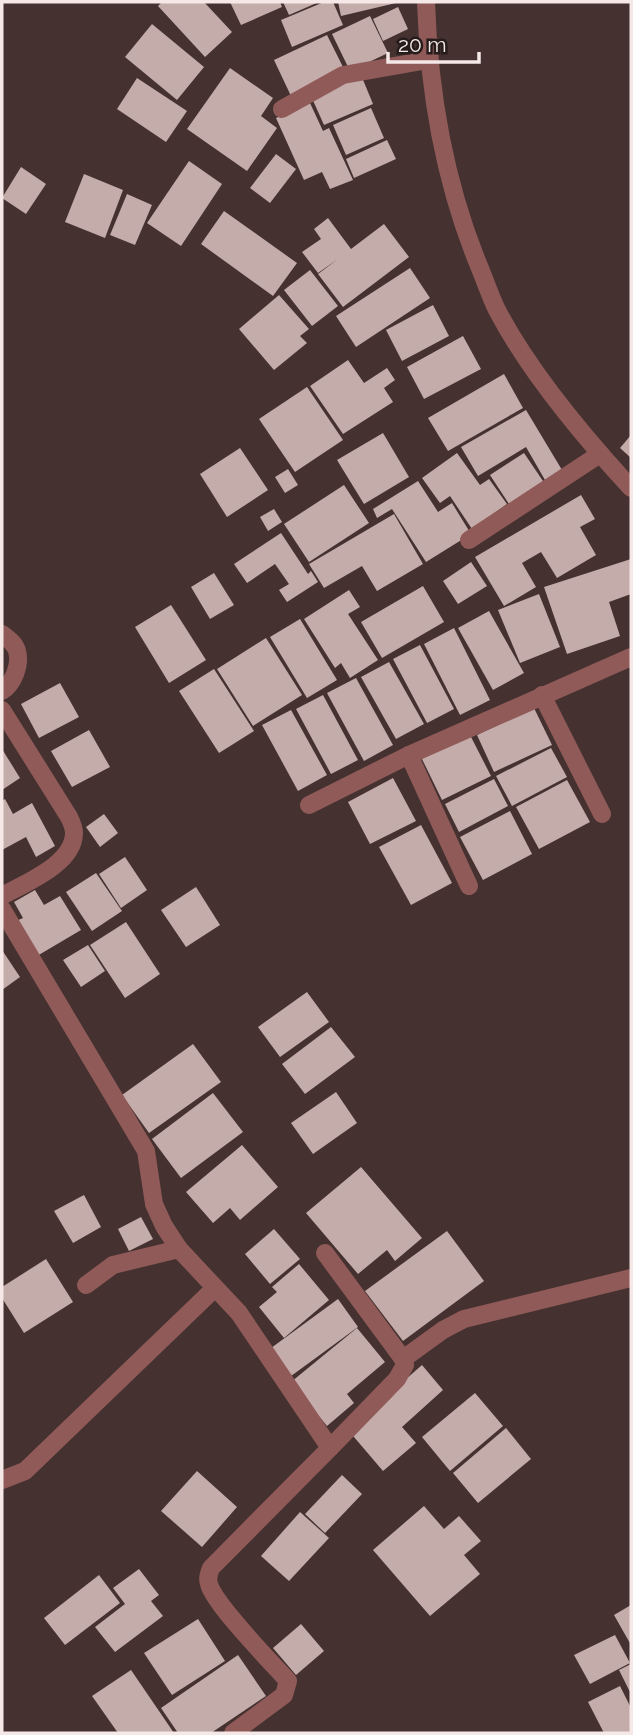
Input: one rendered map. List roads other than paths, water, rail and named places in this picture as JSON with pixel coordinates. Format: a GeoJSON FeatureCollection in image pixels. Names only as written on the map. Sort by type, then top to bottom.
{"type":"FeatureCollection","features":[{"type":"Feature","properties":{"kind":"street"},"geometry":{"type":"LineString","coordinates":[[426,2],[428,60],[454,198],[497,309],[527,360],[600,454],[631,488]]}},
{"type":"Feature","properties":{"kind":"street"},"geometry":{"type":"LineString","coordinates":[[282,109],[343,75],[428,60]]}},
{"type":"Feature","properties":{"kind":"street"},"geometry":{"type":"LineString","coordinates":[[469,540],[600,454]]}},
{"type":"Feature","properties":{"kind":"street"},"geometry":{"type":"LineString","coordinates":[[2,634],[12,642],[18,657],[9,687],[2,691]]}},
{"type":"Feature","properties":{"kind":"street"},"geometry":{"type":"LineString","coordinates":[[309,805],[409,755],[631,657]]}},
{"type":"Feature","properties":{"kind":"street"},"geometry":{"type":"LineString","coordinates":[[542,695],[602,814]]}},
{"type":"Feature","properties":{"kind":"street"},"geometry":{"type":"LineString","coordinates":[[2,710],[69,817],[74,832],[70,848],[59,862],[2,896]]}},
{"type":"Feature","properties":{"kind":"street"},"geometry":{"type":"LineString","coordinates":[[409,755],[470,886]]}},
{"type":"Feature","properties":{"kind":"street"},"geometry":{"type":"LineString","coordinates":[[2,909],[146,1151],[154,1204],[164,1226],[179,1249],[239,1313],[330,1448]]}},
{"type":"Feature","properties":{"kind":"street"},"geometry":{"type":"LineString","coordinates":[[86,1285],[113,1265],[179,1249]]}},
{"type":"Feature","properties":{"kind":"street"},"geometry":{"type":"LineString","coordinates":[[233,1733],[284,1695],[288,1681],[226,1611],[209,1586],[208,1574],[397,1379],[405,1366],[403,1359],[324,1253]]}},
{"type":"Feature","properties":{"kind":"street"},"geometry":{"type":"LineString","coordinates":[[403,1359],[443,1330],[464,1319],[631,1278]]}},
{"type":"Feature","properties":{"kind":"street"},"geometry":{"type":"LineString","coordinates":[[2,1480],[25,1471],[215,1288]]}}]}
